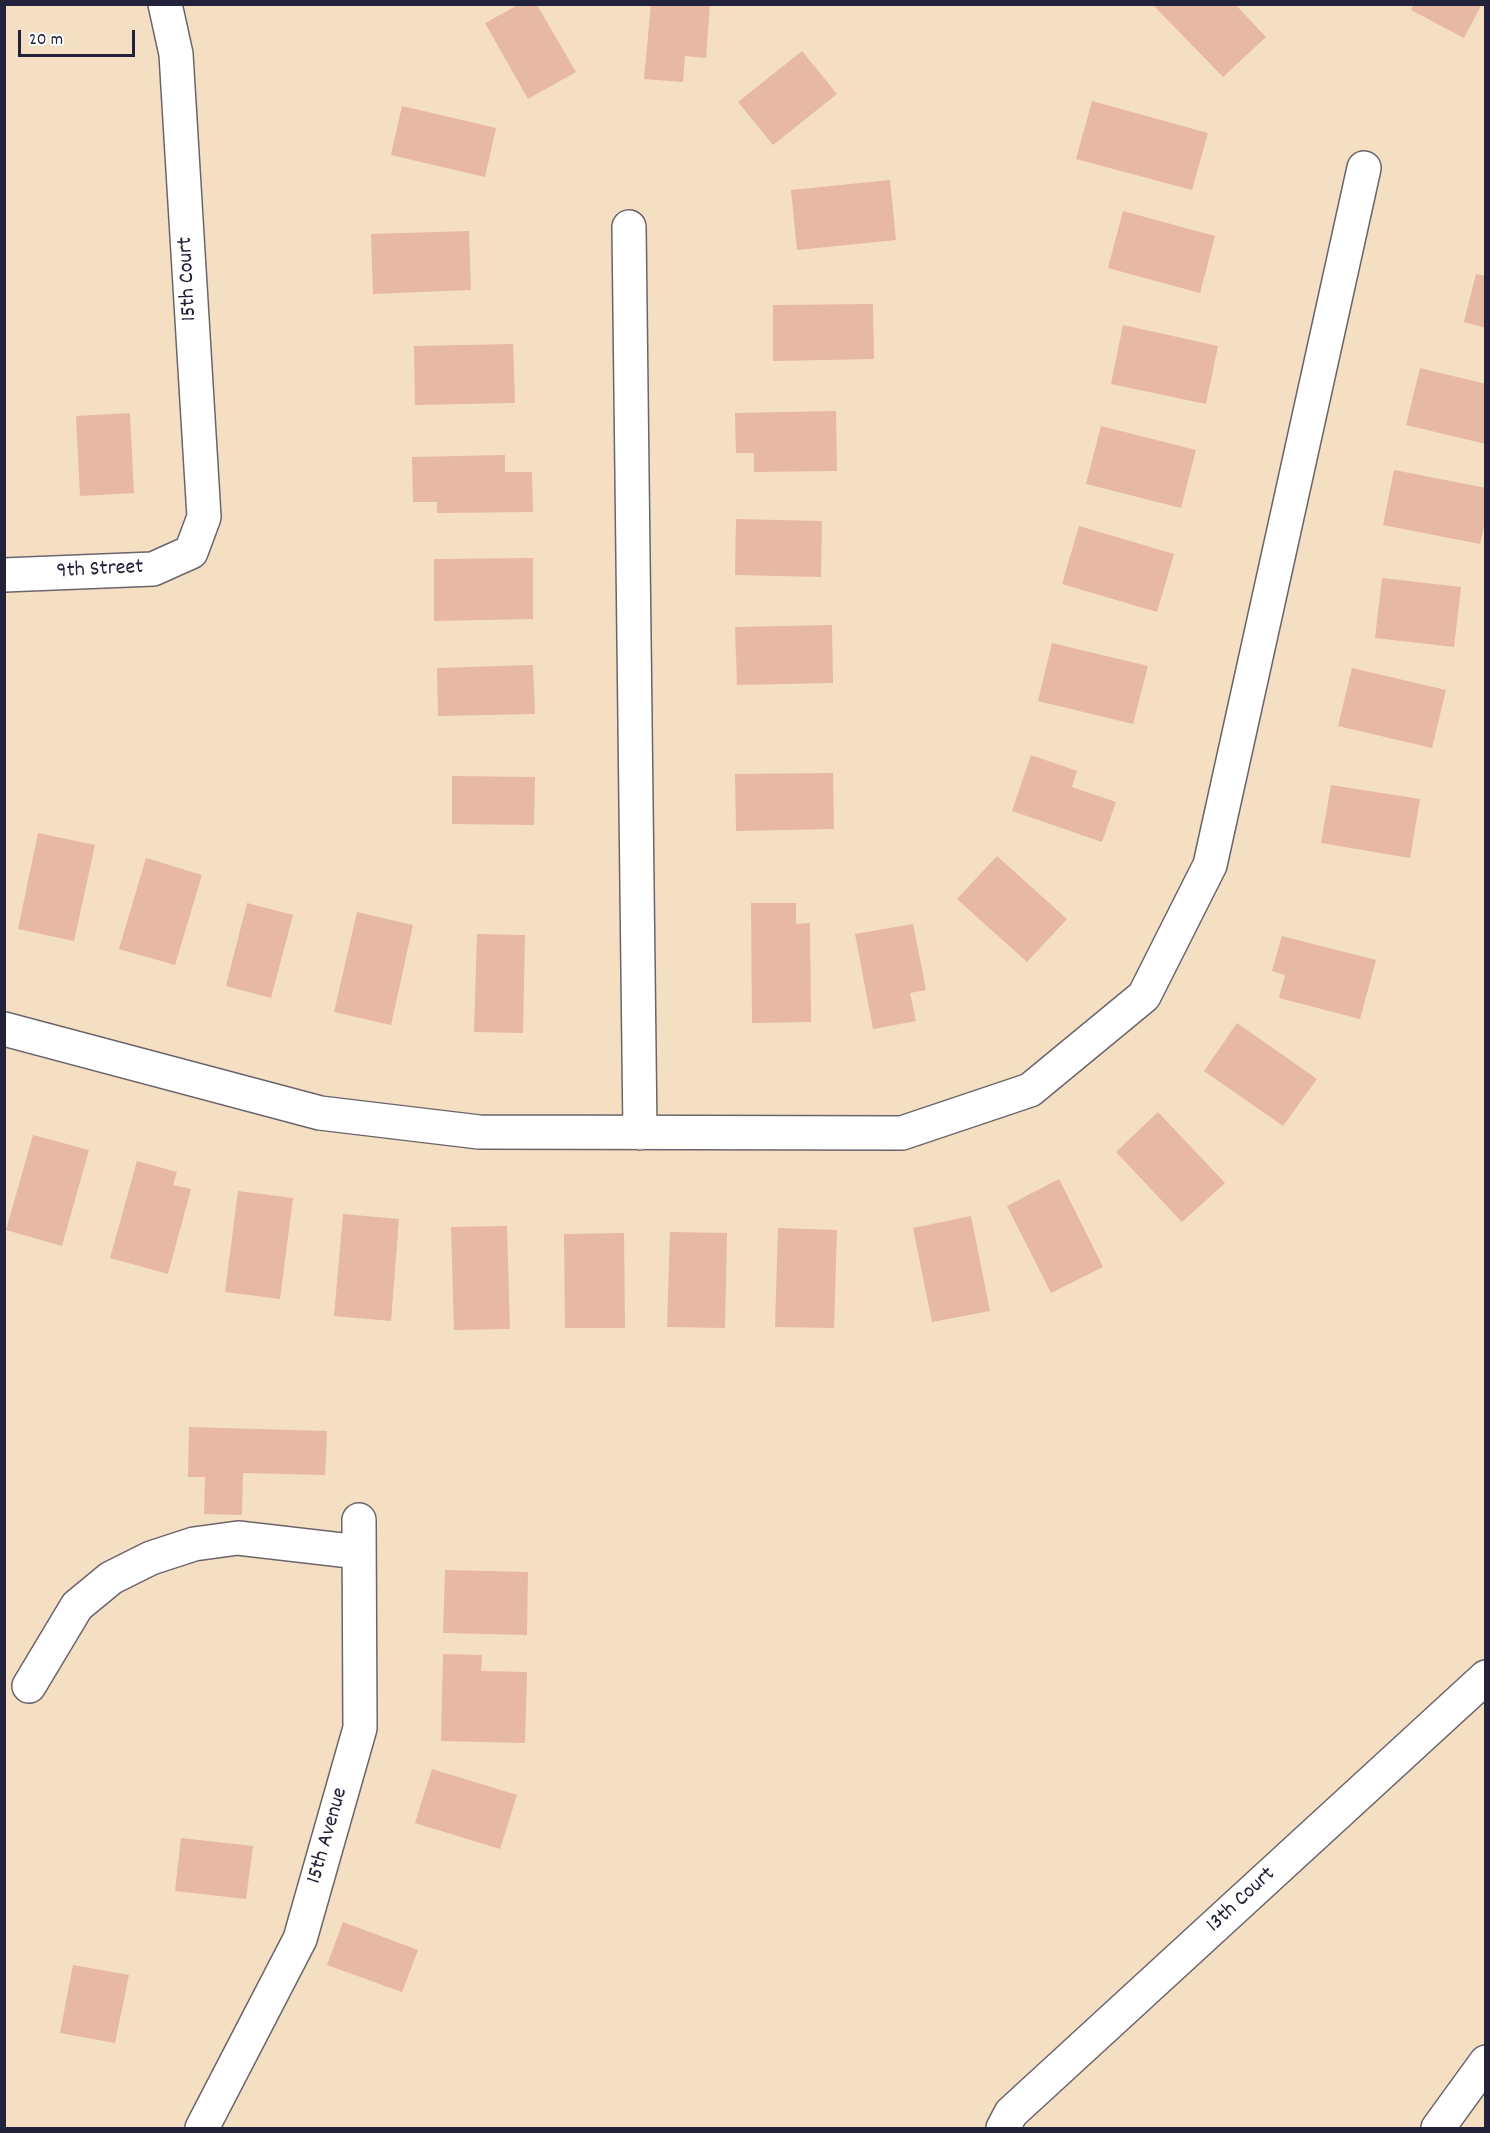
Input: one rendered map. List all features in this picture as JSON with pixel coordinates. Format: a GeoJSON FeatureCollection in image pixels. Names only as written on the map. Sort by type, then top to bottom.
{"type":"FeatureCollection","features":[{"type":"Feature","properties":{"kind":"street","name":"15th Court"},"geometry":{"type":"LineString","coordinates":[[165,4],[176,54],[204,517],[191,552]]}},
{"type":"Feature","properties":{"kind":"street"},"geometry":{"type":"LineString","coordinates":[[4,1029],[320,1113],[479,1132],[902,1133],[1030,1090],[1144,996],[1210,865],[1364,168]]}},
{"type":"Feature","properties":{"kind":"street"},"geometry":{"type":"LineString","coordinates":[[629,227],[640,1133]]}},
{"type":"Feature","properties":{"kind":"street","name":"9th Street"},"geometry":{"type":"LineString","coordinates":[[4,575],[153,569],[191,552]]}},
{"type":"Feature","properties":{"kind":"street","name":"15th Avenue"},"geometry":{"type":"LineString","coordinates":[[202,2128],[300,1938],[360,1728],[359,1520]]}},
{"type":"Feature","properties":{"kind":"street"},"geometry":{"type":"LineString","coordinates":[[29,1686],[77,1605],[111,1578],[151,1558],[194,1544],[238,1538],[358,1552]]}},
{"type":"Feature","properties":{"kind":"street","name":"13th Court"},"geometry":{"type":"LineString","coordinates":[[1003,2128],[1011,2114],[1485,1677]]}},
{"type":"Feature","properties":{"kind":"street"},"geometry":{"type":"LineString","coordinates":[[1438,2128],[1485,2062]]}},
{"type":"Feature","properties":{"kind":"building"},"geometry":{"type":"Polygon","coordinates":[[[651,4],[710,4],[706,58],[685,56],[683,82],[644,79],[651,4]]]}},
{"type":"Feature","properties":{"kind":"building"},"geometry":{"type":"Polygon","coordinates":[[[1158,4],[1235,4],[1266,37],[1223,77],[1155,7],[1158,4]]]}},
{"type":"Feature","properties":{"kind":"building"},"geometry":{"type":"Polygon","coordinates":[[[1414,4],[1482,4],[1464,38],[1411,10],[1414,4]]]}},
{"type":"Feature","properties":{"kind":"building"},"geometry":{"type":"Polygon","coordinates":[[[518,5],[537,5],[576,72],[528,99],[485,23],[518,5]]]}},
{"type":"Feature","properties":{"kind":"building"},"geometry":{"type":"Polygon","coordinates":[[[802,51],[837,94],[773,145],[738,102],[802,51]]]}},
{"type":"Feature","properties":{"kind":"building"},"geometry":{"type":"Polygon","coordinates":[[[1092,101],[1208,133],[1192,190],[1076,159],[1092,101]]]}},
{"type":"Feature","properties":{"kind":"building"},"geometry":{"type":"Polygon","coordinates":[[[402,106],[496,128],[485,177],[391,155],[402,106]]]}},
{"type":"Feature","properties":{"kind":"building"},"geometry":{"type":"Polygon","coordinates":[[[890,180],[896,240],[797,250],[791,190],[890,180]]]}},
{"type":"Feature","properties":{"kind":"building"},"geometry":{"type":"Polygon","coordinates":[[[1123,211],[1215,236],[1200,293],[1108,268],[1123,211]]]}},
{"type":"Feature","properties":{"kind":"building"},"geometry":{"type":"Polygon","coordinates":[[[469,231],[471,290],[373,294],[371,234],[469,231]]]}},
{"type":"Feature","properties":{"kind":"building"},"geometry":{"type":"Polygon","coordinates":[[[1476,274],[1486,276],[1486,328],[1464,322],[1476,274]]]}},
{"type":"Feature","properties":{"kind":"building"},"geometry":{"type":"Polygon","coordinates":[[[873,304],[874,359],[773,361],[773,305],[873,304]]]}},
{"type":"Feature","properties":{"kind":"building"},"geometry":{"type":"Polygon","coordinates":[[[1123,325],[1218,346],[1206,404],[1111,384],[1123,325]]]}},
{"type":"Feature","properties":{"kind":"building"},"geometry":{"type":"Polygon","coordinates":[[[513,344],[515,403],[415,405],[414,346],[513,344]]]}},
{"type":"Feature","properties":{"kind":"building"},"geometry":{"type":"Polygon","coordinates":[[[1420,368],[1486,384],[1486,444],[1406,425],[1420,368]]]}},
{"type":"Feature","properties":{"kind":"building"},"geometry":{"type":"Polygon","coordinates":[[[836,411],[837,471],[754,472],[754,453],[736,453],[735,413],[836,411]]]}},
{"type":"Feature","properties":{"kind":"building"},"geometry":{"type":"Polygon","coordinates":[[[130,413],[134,493],[80,496],[76,416],[130,413]]]}},
{"type":"Feature","properties":{"kind":"building"},"geometry":{"type":"Polygon","coordinates":[[[1101,426],[1196,450],[1181,508],[1086,484],[1101,426]]]}},
{"type":"Feature","properties":{"kind":"building"},"geometry":{"type":"Polygon","coordinates":[[[505,455],[505,472],[532,472],[533,512],[437,513],[437,502],[413,502],[412,457],[505,455]]]}},
{"type":"Feature","properties":{"kind":"building"},"geometry":{"type":"Polygon","coordinates":[[[1394,470],[1486,488],[1486,517],[1480,544],[1383,525],[1394,470]]]}},
{"type":"Feature","properties":{"kind":"building"},"geometry":{"type":"Polygon","coordinates":[[[736,519],[822,521],[821,577],[735,575],[736,519]]]}},
{"type":"Feature","properties":{"kind":"building"},"geometry":{"type":"Polygon","coordinates":[[[1079,526],[1174,554],[1157,612],[1062,584],[1079,526]]]}},
{"type":"Feature","properties":{"kind":"building"},"geometry":{"type":"Polygon","coordinates":[[[533,558],[533,619],[434,621],[434,559],[533,558]]]}},
{"type":"Feature","properties":{"kind":"building"},"geometry":{"type":"Polygon","coordinates":[[[1382,578],[1461,587],[1454,647],[1375,638],[1382,578]]]}},
{"type":"Feature","properties":{"kind":"building"},"geometry":{"type":"Polygon","coordinates":[[[832,625],[833,683],[737,685],[735,627],[832,625]]]}},
{"type":"Feature","properties":{"kind":"building"},"geometry":{"type":"Polygon","coordinates":[[[1052,643],[1148,666],[1133,724],[1038,701],[1052,643]]]}},
{"type":"Feature","properties":{"kind":"building"},"geometry":{"type":"Polygon","coordinates":[[[533,665],[535,714],[438,716],[437,668],[533,665]]]}},
{"type":"Feature","properties":{"kind":"building"},"geometry":{"type":"Polygon","coordinates":[[[1352,668],[1446,690],[1432,748],[1338,726],[1352,668]]]}},
{"type":"Feature","properties":{"kind":"building"},"geometry":{"type":"Polygon","coordinates":[[[1031,755],[1077,771],[1072,787],[1116,802],[1102,842],[1012,811],[1031,755]]]}},
{"type":"Feature","properties":{"kind":"building"},"geometry":{"type":"Polygon","coordinates":[[[833,773],[834,829],[736,831],[735,774],[833,773]]]}},
{"type":"Feature","properties":{"kind":"building"},"geometry":{"type":"Polygon","coordinates":[[[452,776],[535,777],[534,825],[452,824],[452,776]]]}},
{"type":"Feature","properties":{"kind":"building"},"geometry":{"type":"Polygon","coordinates":[[[1331,785],[1420,799],[1410,858],[1321,843],[1331,785]]]}},
{"type":"Feature","properties":{"kind":"building"},"geometry":{"type":"Polygon","coordinates":[[[38,833],[95,845],[74,941],[18,929],[38,833]]]}},
{"type":"Feature","properties":{"kind":"building"},"geometry":{"type":"Polygon","coordinates":[[[997,856],[1067,919],[1027,962],[957,899],[997,856]]]}},
{"type":"Feature","properties":{"kind":"building"},"geometry":{"type":"Polygon","coordinates":[[[146,858],[202,875],[175,965],[119,949],[146,858]]]}},
{"type":"Feature","properties":{"kind":"building"},"geometry":{"type":"Polygon","coordinates":[[[247,903],[293,915],[271,998],[226,986],[247,903]]]}},
{"type":"Feature","properties":{"kind":"building"},"geometry":{"type":"Polygon","coordinates":[[[751,903],[796,903],[796,924],[810,923],[811,1022],[752,1023],[751,903]]]}},
{"type":"Feature","properties":{"kind":"building"},"geometry":{"type":"Polygon","coordinates":[[[357,912],[413,925],[391,1025],[334,1012],[357,912]]]}},
{"type":"Feature","properties":{"kind":"building"},"geometry":{"type":"Polygon","coordinates":[[[913,924],[926,990],[910,993],[916,1021],[873,1029],[855,934],[913,924]]]}},
{"type":"Feature","properties":{"kind":"building"},"geometry":{"type":"Polygon","coordinates":[[[477,934],[525,935],[523,1033],[474,1032],[477,934]]]}},
{"type":"Feature","properties":{"kind":"building"},"geometry":{"type":"Polygon","coordinates":[[[1282,936],[1376,960],[1360,1019],[1279,998],[1285,975],[1272,971],[1282,936]]]}},
{"type":"Feature","properties":{"kind":"building"},"geometry":{"type":"Polygon","coordinates":[[[1237,1023],[1317,1079],[1283,1126],[1204,1071],[1237,1023]]]}},
{"type":"Feature","properties":{"kind":"building"},"geometry":{"type":"Polygon","coordinates":[[[1158,1112],[1225,1183],[1182,1222],[1116,1152],[1158,1112]]]}},
{"type":"Feature","properties":{"kind":"building"},"geometry":{"type":"Polygon","coordinates":[[[33,1135],[89,1150],[62,1246],[6,1230],[33,1135]]]}},
{"type":"Feature","properties":{"kind":"building"},"geometry":{"type":"Polygon","coordinates":[[[137,1161],[177,1172],[173,1185],[191,1189],[168,1274],[110,1258],[137,1161]]]}},
{"type":"Feature","properties":{"kind":"building"},"geometry":{"type":"Polygon","coordinates":[[[1059,1179],[1103,1267],[1051,1293],[1007,1206],[1059,1179]]]}},
{"type":"Feature","properties":{"kind":"building"},"geometry":{"type":"Polygon","coordinates":[[[238,1191],[293,1198],[280,1299],[225,1292],[238,1191]]]}},
{"type":"Feature","properties":{"kind":"building"},"geometry":{"type":"Polygon","coordinates":[[[343,1214],[399,1219],[391,1321],[334,1316],[343,1214]]]}},
{"type":"Feature","properties":{"kind":"building"},"geometry":{"type":"Polygon","coordinates":[[[971,1216],[990,1311],[932,1322],[913,1228],[971,1216]]]}},
{"type":"Feature","properties":{"kind":"building"},"geometry":{"type":"Polygon","coordinates":[[[507,1226],[510,1329],[454,1330],[451,1227],[507,1226]]]}},
{"type":"Feature","properties":{"kind":"building"},"geometry":{"type":"Polygon","coordinates":[[[778,1228],[837,1230],[834,1328],[775,1327],[778,1228]]]}},
{"type":"Feature","properties":{"kind":"building"},"geometry":{"type":"Polygon","coordinates":[[[670,1232],[727,1233],[725,1328],[667,1327],[670,1232]]]}},
{"type":"Feature","properties":{"kind":"building"},"geometry":{"type":"Polygon","coordinates":[[[624,1233],[625,1328],[565,1328],[564,1234],[624,1233]]]}},
{"type":"Feature","properties":{"kind":"building"},"geometry":{"type":"Polygon","coordinates":[[[189,1427],[327,1431],[325,1475],[243,1473],[242,1515],[204,1514],[205,1477],[188,1477],[189,1427]]]}},
{"type":"Feature","properties":{"kind":"building"},"geometry":{"type":"Polygon","coordinates":[[[445,1570],[528,1572],[527,1635],[443,1633],[445,1570]]]}},
{"type":"Feature","properties":{"kind":"building"},"geometry":{"type":"Polygon","coordinates":[[[443,1654],[482,1655],[481,1671],[527,1672],[525,1743],[441,1741],[443,1654]]]}},
{"type":"Feature","properties":{"kind":"building"},"geometry":{"type":"Polygon","coordinates":[[[432,1769],[517,1795],[500,1849],[415,1823],[432,1769]]]}},
{"type":"Feature","properties":{"kind":"building"},"geometry":{"type":"Polygon","coordinates":[[[181,1838],[253,1846],[246,1899],[175,1891],[181,1838]]]}},
{"type":"Feature","properties":{"kind":"building"},"geometry":{"type":"Polygon","coordinates":[[[343,1922],[418,1950],[402,1992],[327,1965],[343,1922]]]}},
{"type":"Feature","properties":{"kind":"building"},"geometry":{"type":"Polygon","coordinates":[[[73,1965],[129,1975],[115,2043],[60,2033],[73,1965]]]}}]}
